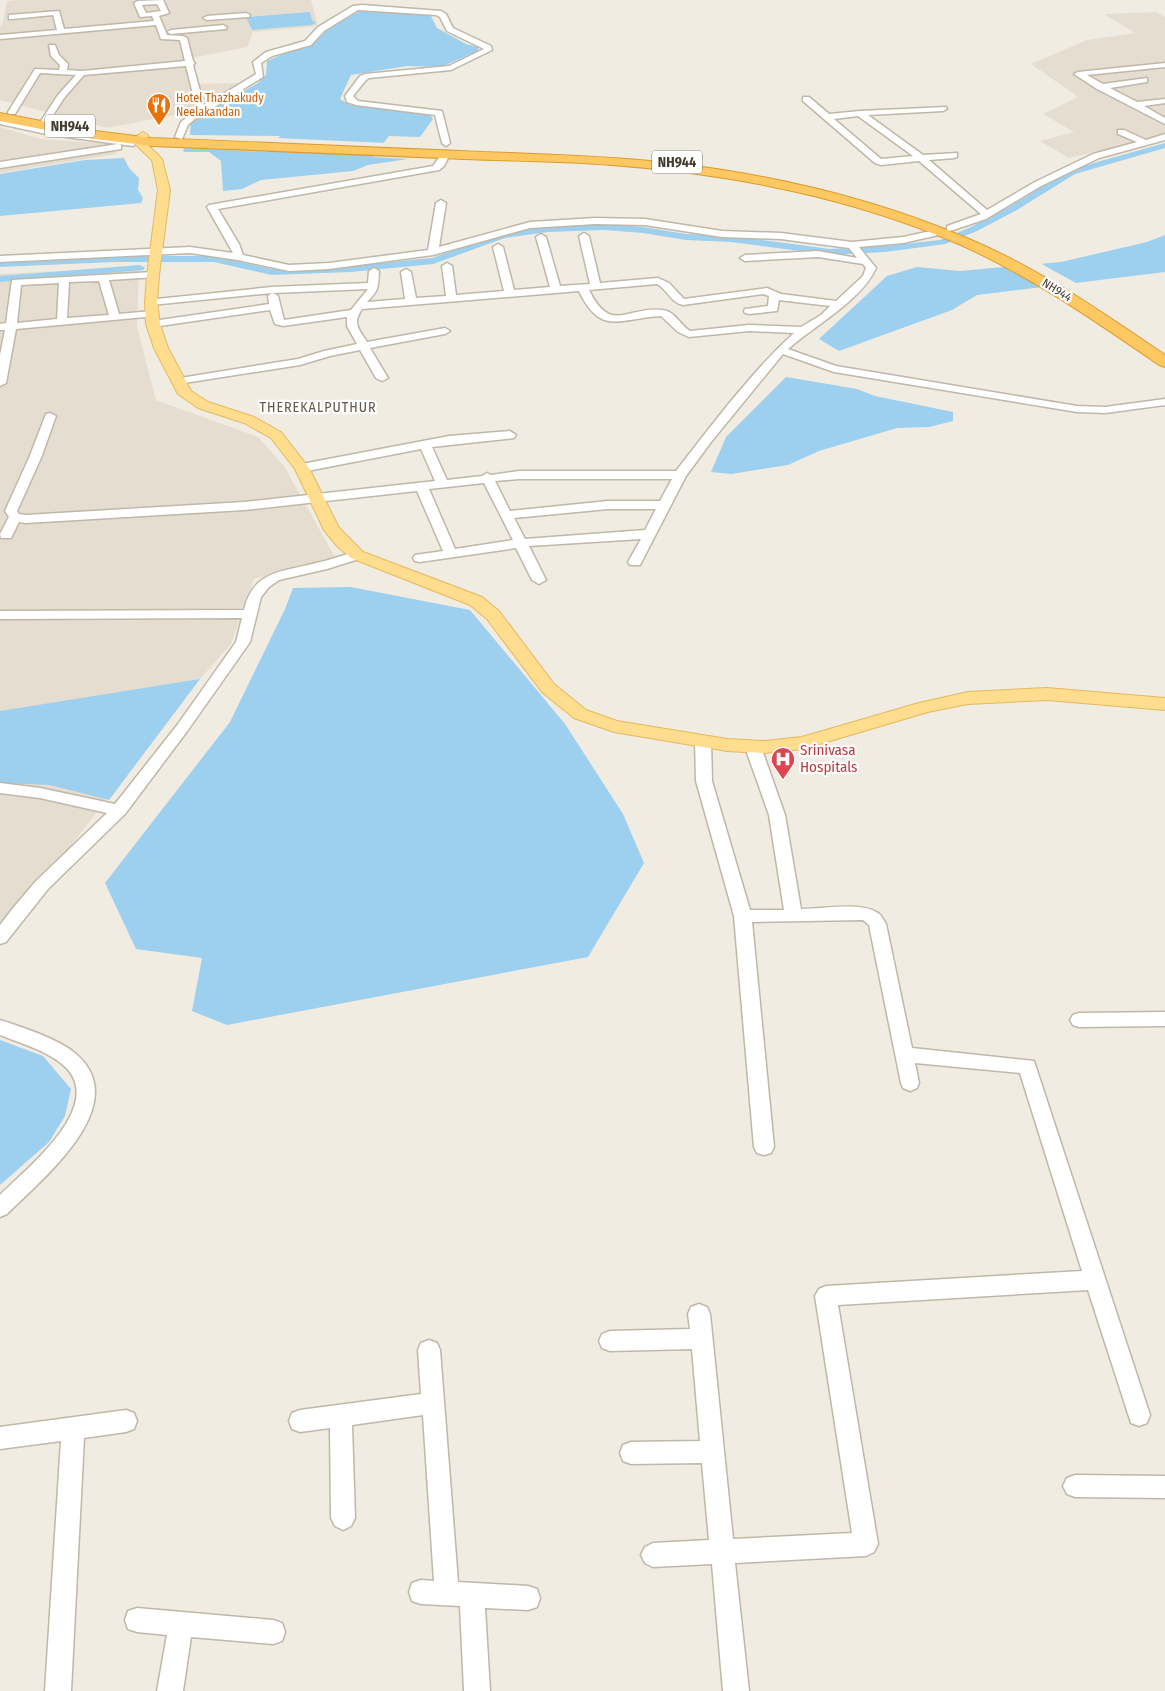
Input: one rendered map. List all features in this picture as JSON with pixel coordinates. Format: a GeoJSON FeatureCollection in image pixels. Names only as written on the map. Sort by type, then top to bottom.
{"type":"FeatureCollection","features":[{"type":"Feature","properties":{"kind":"highway","name":"NH944"},"geometry":{"type":"LineString","coordinates":[[4,112],[141,140],[178,137],[271,144]]}},
{"type":"Feature","properties":{"kind":"highway","name":"NH944"},"geometry":{"type":"LineString","coordinates":[[4,112],[87,134],[141,140],[602,155],[704,165],[780,178],[885,205],[1019,262],[1086,304],[1165,362]]}},
{"type":"Feature","properties":{"kind":"highway","name":"NH944"},"geometry":{"type":"LineString","coordinates":[[387,149],[446,149],[617,162],[716,173],[770,182],[846,201],[954,233]]}},
{"type":"Feature","properties":{"kind":"highway","name":"NH944"},"geometry":{"type":"LineString","coordinates":[[1086,304],[1112,313],[1165,348]]}},
{"type":"Feature","properties":{"kind":"highway"},"geometry":{"type":"LineString","coordinates":[[1086,304],[1118,339],[1165,380]]}},
{"type":"Feature","properties":{"kind":"highway"},"geometry":{"type":"LineString","coordinates":[[1112,313],[1152,335]]}},
{"type":"Feature","properties":{"kind":"main road"},"geometry":{"type":"LineString","coordinates":[[141,140],[157,159],[164,190],[155,263],[152,314],[161,348],[185,394],[203,405],[249,420],[276,435],[302,468],[332,530],[343,543],[357,555],[476,601],[493,615],[548,688],[580,714],[614,726],[703,741],[765,747],[803,743],[925,707],[968,698],[1047,694],[1165,704]]}},
{"type":"Feature","properties":{"kind":"street"},"geometry":{"type":"LineString","coordinates":[[178,137],[184,124],[260,75],[258,62],[269,54],[308,43],[321,28],[356,8],[438,13],[443,16],[450,29],[488,48],[488,50],[451,68],[368,76],[363,78],[349,96],[350,100],[356,103],[439,113],[446,149],[442,164],[436,168],[212,207],[234,244],[239,257]]}},
{"type":"Feature","properties":{"kind":"street"},"geometry":{"type":"LineString","coordinates":[[12,17],[56,14],[61,31]]}},
{"type":"Feature","properties":{"kind":"street"},"geometry":{"type":"LineString","coordinates":[[155,14],[161,33],[166,38],[183,38],[191,63],[201,112]]}},
{"type":"Feature","properties":{"kind":"street"},"geometry":{"type":"LineString","coordinates":[[208,28],[205,18],[246,15]]}},
{"type":"Feature","properties":{"kind":"street"},"geometry":{"type":"LineString","coordinates":[[0,38],[10,41],[61,31],[159,23]]}},
{"type":"Feature","properties":{"kind":"street"},"geometry":{"type":"LineString","coordinates":[[161,33],[223,27]]}},
{"type":"Feature","properties":{"kind":"street"},"geometry":{"type":"LineString","coordinates":[[52,47],[55,56],[64,64],[63,71]]}},
{"type":"Feature","properties":{"kind":"street"},"geometry":{"type":"LineString","coordinates":[[4,112],[38,71],[82,73],[191,63]]}},
{"type":"Feature","properties":{"kind":"street"},"geometry":{"type":"LineString","coordinates":[[1165,65],[1078,74],[1165,121]]}},
{"type":"Feature","properties":{"kind":"street"},"geometry":{"type":"LineString","coordinates":[[45,121],[61,96],[82,73]]}},
{"type":"Feature","properties":{"kind":"street"},"geometry":{"type":"LineString","coordinates":[[1100,87],[1144,80]]}},
{"type":"Feature","properties":{"kind":"street"},"geometry":{"type":"LineString","coordinates":[[806,99],[878,161],[954,154]]}},
{"type":"Feature","properties":{"kind":"street"},"geometry":{"type":"LineString","coordinates":[[1136,106],[1165,101]]}},
{"type":"Feature","properties":{"kind":"street"},"geometry":{"type":"LineString","coordinates":[[828,117],[860,113],[943,109]]}},
{"type":"Feature","properties":{"kind":"street"},"geometry":{"type":"LineString","coordinates":[[860,113],[921,158],[987,214]]}},
{"type":"Feature","properties":{"kind":"street"},"geometry":{"type":"LineString","coordinates":[[0,121],[60,133],[141,140]]}},
{"type":"Feature","properties":{"kind":"street"},"geometry":{"type":"LineString","coordinates":[[1121,132],[1144,142]]}},
{"type":"Feature","properties":{"kind":"street"},"geometry":{"type":"LineString","coordinates":[[744,258],[859,253],[903,240],[954,233],[1038,184],[1096,156],[1165,136]]}},
{"type":"Feature","properties":{"kind":"street"},"geometry":{"type":"LineString","coordinates":[[0,165],[141,140]]}},
{"type":"Feature","properties":{"kind":"street"},"geometry":{"type":"LineString","coordinates":[[434,252],[441,203]]}},
{"type":"Feature","properties":{"kind":"street"},"geometry":{"type":"LineString","coordinates":[[0,382],[5,327],[16,282],[104,277],[155,263],[190,250],[239,257],[289,268],[329,266],[434,252],[530,225],[595,221],[645,222],[722,234],[781,236],[859,253],[871,268],[867,277],[825,317],[803,330],[781,350],[680,475],[635,562]]}},
{"type":"Feature","properties":{"kind":"street"},"geometry":{"type":"LineString","coordinates":[[541,236],[555,288]]}},
{"type":"Feature","properties":{"kind":"street"},"geometry":{"type":"LineString","coordinates":[[584,236],[596,287]]}},
{"type":"Feature","properties":{"kind":"street"},"geometry":{"type":"LineString","coordinates":[[498,247],[508,292]]}},
{"type":"Feature","properties":{"kind":"street"},"geometry":{"type":"LineString","coordinates":[[0,259],[155,263]]}},
{"type":"Feature","properties":{"kind":"street"},"geometry":{"type":"LineString","coordinates":[[447,266],[452,298]]}},
{"type":"Feature","properties":{"kind":"street"},"geometry":{"type":"LineString","coordinates":[[374,271],[373,290],[362,301],[351,320],[362,346],[382,378]]}},
{"type":"Feature","properties":{"kind":"street"},"geometry":{"type":"LineString","coordinates":[[406,272],[411,302]]}},
{"type":"Feature","properties":{"kind":"street"},"geometry":{"type":"LineString","coordinates":[[104,277],[115,317]]}},
{"type":"Feature","properties":{"kind":"street"},"geometry":{"type":"LineString","coordinates":[[62,322],[64,280]]}},
{"type":"Feature","properties":{"kind":"street"},"geometry":{"type":"LineString","coordinates":[[272,290],[274,306],[280,322],[284,323],[357,309],[411,302],[658,280],[668,284],[675,298],[682,302],[767,291],[774,297],[837,304]]}},
{"type":"Feature","properties":{"kind":"street"},"geometry":{"type":"LineString","coordinates":[[152,314],[272,290],[374,286]]}},
{"type":"Feature","properties":{"kind":"street"},"geometry":{"type":"LineString","coordinates":[[583,288],[598,314],[603,317],[614,318],[668,314],[682,331],[689,334],[749,328],[803,330]]}},
{"type":"Feature","properties":{"kind":"street"},"geometry":{"type":"LineString","coordinates":[[749,311],[773,309],[774,297]]}},
{"type":"Feature","properties":{"kind":"street"},"geometry":{"type":"LineString","coordinates":[[5,327],[152,314],[274,306]]}},
{"type":"Feature","properties":{"kind":"street"},"geometry":{"type":"LineString","coordinates":[[178,381],[300,362],[328,353],[445,331]]}},
{"type":"Feature","properties":{"kind":"street"},"geometry":{"type":"LineString","coordinates":[[781,350],[834,369],[1059,407],[1105,410],[1165,402]]}},
{"type":"Feature","properties":{"kind":"street"},"geometry":{"type":"LineString","coordinates":[[6,535],[14,517],[12,511],[35,458],[50,416]]}},
{"type":"Feature","properties":{"kind":"street"},"geometry":{"type":"LineString","coordinates":[[302,468],[426,444],[474,437],[510,435]]}},
{"type":"Feature","properties":{"kind":"street"},"geometry":{"type":"LineString","coordinates":[[426,444],[443,485]]}},
{"type":"Feature","properties":{"kind":"street"},"geometry":{"type":"LineString","coordinates":[[14,517],[26,519],[244,506],[443,485],[487,477],[519,475],[680,475]]}},
{"type":"Feature","properties":{"kind":"street"},"geometry":{"type":"LineString","coordinates":[[487,477],[539,580]]}},
{"type":"Feature","properties":{"kind":"street"},"geometry":{"type":"LineString","coordinates":[[421,486],[450,553]]}},
{"type":"Feature","properties":{"kind":"street"},"geometry":{"type":"LineString","coordinates":[[507,515],[608,505],[665,505]]}},
{"type":"Feature","properties":{"kind":"street"},"geometry":{"type":"LineString","coordinates":[[420,558],[522,543],[650,534]]}},
{"type":"Feature","properties":{"kind":"street"},"geometry":{"type":"LineString","coordinates":[[0,938],[18,912],[42,885],[119,810],[183,727],[243,642],[254,596],[264,584],[274,577],[322,566],[357,555]]}},
{"type":"Feature","properties":{"kind":"street"},"geometry":{"type":"LineString","coordinates":[[0,615],[71,616],[197,611],[251,614]]}},
{"type":"Feature","properties":{"kind":"street"},"geometry":{"type":"LineString","coordinates":[[703,741],[704,781],[743,916],[764,1147]]}},
{"type":"Feature","properties":{"kind":"street"},"geometry":{"type":"LineString","coordinates":[[752,747],[777,815],[794,916]]}},
{"type":"Feature","properties":{"kind":"street"},"geometry":{"type":"LineString","coordinates":[[0,788],[40,793],[119,810]]}},
{"type":"Feature","properties":{"kind":"street"},"geometry":{"type":"LineString","coordinates":[[743,916],[860,913],[866,914],[875,920],[910,1083]]}},
{"type":"Feature","properties":{"kind":"street"},"geometry":{"type":"LineString","coordinates":[[1079,1020],[1165,1018]]}},
{"type":"Feature","properties":{"kind":"street"},"geometry":{"type":"LineString","coordinates":[[0,1027],[64,1056],[76,1066],[84,1079],[86,1092],[83,1113],[64,1142],[0,1208]]}},
{"type":"Feature","properties":{"kind":"street"},"geometry":{"type":"LineString","coordinates":[[904,1055],[1027,1066],[1139,1415]]}},
{"type":"Feature","properties":{"kind":"street"},"geometry":{"type":"LineString","coordinates":[[653,1555],[866,1544],[826,1296],[1096,1280]]}},
{"type":"Feature","properties":{"kind":"street"},"geometry":{"type":"LineString","coordinates":[[699,1314],[736,1691]]}},
{"type":"Feature","properties":{"kind":"street"},"geometry":{"type":"LineString","coordinates":[[610,1341],[701,1339]]}},
{"type":"Feature","properties":{"kind":"street"},"geometry":{"type":"LineString","coordinates":[[429,1350],[447,1593]]}},
{"type":"Feature","properties":{"kind":"street"},"geometry":{"type":"LineString","coordinates":[[300,1421],[433,1402]]}},
{"type":"Feature","properties":{"kind":"street"},"geometry":{"type":"LineString","coordinates":[[341,1415],[343,1518]]}},
{"type":"Feature","properties":{"kind":"street"},"geometry":{"type":"LineString","coordinates":[[0,1438],[126,1421]]}},
{"type":"Feature","properties":{"kind":"street"},"geometry":{"type":"LineString","coordinates":[[58,1691],[73,1428]]}},
{"type":"Feature","properties":{"kind":"street"},"geometry":{"type":"LineString","coordinates":[[631,1453],[713,1452]]}},
{"type":"Feature","properties":{"kind":"street"},"geometry":{"type":"LineString","coordinates":[[1075,1486],[1165,1487]]}},
{"type":"Feature","properties":{"kind":"street"},"geometry":{"type":"LineString","coordinates":[[421,1592],[528,1598]]}},
{"type":"Feature","properties":{"kind":"street"},"geometry":{"type":"LineString","coordinates":[[472,1595],[477,1691]]}},
{"type":"Feature","properties":{"kind":"street"},"geometry":{"type":"LineString","coordinates":[[137,1620],[273,1632]]}},
{"type":"Feature","properties":{"kind":"street"},"geometry":{"type":"LineString","coordinates":[[170,1691],[181,1624]]}},
{"type":"Feature","properties":{"kind":"shaded area"},"geometry":{"type":"Polygon","coordinates":[[[311,0],[318,26],[253,32],[247,47],[188,59],[192,84],[243,83],[195,111],[107,128],[0,100],[0,26],[2,26],[7,1],[311,0]]]}},
{"type":"Feature","properties":{"kind":"shaded area"},"geometry":{"type":"Polygon","coordinates":[[[1156,12],[1165,17],[1165,135],[1069,158],[1040,141],[1074,132],[1043,114],[1078,97],[1031,64],[1087,40],[1135,33],[1104,14],[1156,12]]]}},
{"type":"Feature","properties":{"kind":"shaded area"},"geometry":{"type":"Polygon","coordinates":[[[0,127],[41,139],[113,144],[116,154],[0,173],[0,127]]]}},
{"type":"Feature","properties":{"kind":"shaded area"},"geometry":{"type":"Polygon","coordinates":[[[139,267],[137,327],[156,400],[258,437],[284,466],[335,557],[254,579],[231,644],[200,679],[0,937],[0,274],[139,267]]]}},
{"type":"Feature","properties":{"kind":"water"},"geometry":{"type":"Polygon","coordinates":[[[361,11],[422,13],[431,16],[437,28],[466,44],[478,47],[478,51],[441,67],[407,66],[351,75],[340,99],[350,105],[429,113],[433,119],[420,137],[389,136],[373,157],[408,159],[368,165],[353,171],[261,180],[242,189],[223,191],[221,161],[209,152],[184,152],[185,148],[269,152],[280,136],[190,135],[191,121],[258,83],[266,75],[267,61],[288,52],[309,47],[334,24],[361,11]]]}},
{"type":"Feature","properties":{"kind":"water"},"geometry":{"type":"Polygon","coordinates":[[[310,12],[312,20],[316,23],[311,25],[252,30],[246,17],[310,12]]]}},
{"type":"Feature","properties":{"kind":"water"},"geometry":{"type":"Polygon","coordinates":[[[124,158],[129,168],[139,178],[138,190],[143,198],[141,203],[0,216],[0,174],[85,160],[124,158]]]}},
{"type":"Feature","properties":{"kind":"water"},"geometry":{"type":"Polygon","coordinates":[[[1165,235],[1165,272],[977,295],[952,310],[839,351],[819,339],[887,276],[917,267],[960,271],[1061,262],[1147,242],[1165,235]]]}},
{"type":"Feature","properties":{"kind":"water"},"geometry":{"type":"Polygon","coordinates":[[[786,377],[857,389],[875,396],[953,412],[953,421],[929,427],[897,428],[819,451],[788,465],[731,474],[711,472],[726,437],[786,377]]]}},
{"type":"Feature","properties":{"kind":"water"},"geometry":{"type":"Polygon","coordinates":[[[351,587],[470,610],[565,724],[623,814],[644,863],[588,957],[227,1025],[192,1011],[202,958],[136,949],[105,883],[230,722],[285,609],[293,588],[351,587]]]}},
{"type":"Feature","properties":{"kind":"water"},"geometry":{"type":"Polygon","coordinates":[[[200,679],[109,800],[50,785],[0,783],[0,711],[200,679]]]}},
{"type":"Feature","properties":{"kind":"water"},"geometry":{"type":"Polygon","coordinates":[[[0,1040],[43,1056],[71,1089],[65,1116],[49,1142],[0,1185],[0,1040]]]}},
{"type":"Feature","properties":{"kind":"pier"},"geometry":{"type":"Polygon","coordinates":[[[276,138],[387,143],[378,154],[268,149],[276,138]]]}},
{"type":"Feature","properties":{"kind":"pier"},"geometry":{"type":"Polygon","coordinates":[[[1037,261],[1080,285],[1046,290],[1003,266],[1037,261]]]}},
{"type":"Feature","properties":{"kind":"waterway"},"geometry":{"type":"LineString","coordinates":[[0,264],[114,259],[214,259],[272,272],[351,269],[433,261],[503,236],[548,229],[604,227],[643,230],[686,237],[731,239],[830,252],[885,249],[942,242],[974,229],[1012,209],[1072,172],[1165,145]]}},
{"type":"Feature","properties":{"kind":"waterway"},"geometry":{"type":"LineString","coordinates":[[0,279],[140,268]]}},
{"type":"Feature","properties":{"kind":"place","name":"Hotel Thazhakudy Neelakandan"},"geometry":{"type":"Point","coordinates":[159,126]}},
{"type":"Feature","properties":{"kind":"place","name":"Srinivasa Hospitals"},"geometry":{"type":"Point","coordinates":[783,780]}},
{"type":"Feature","properties":{"kind":"district","name":"THEREKALPUTHUR"},"geometry":{"type":"Point","coordinates":[318,407]}}]}
